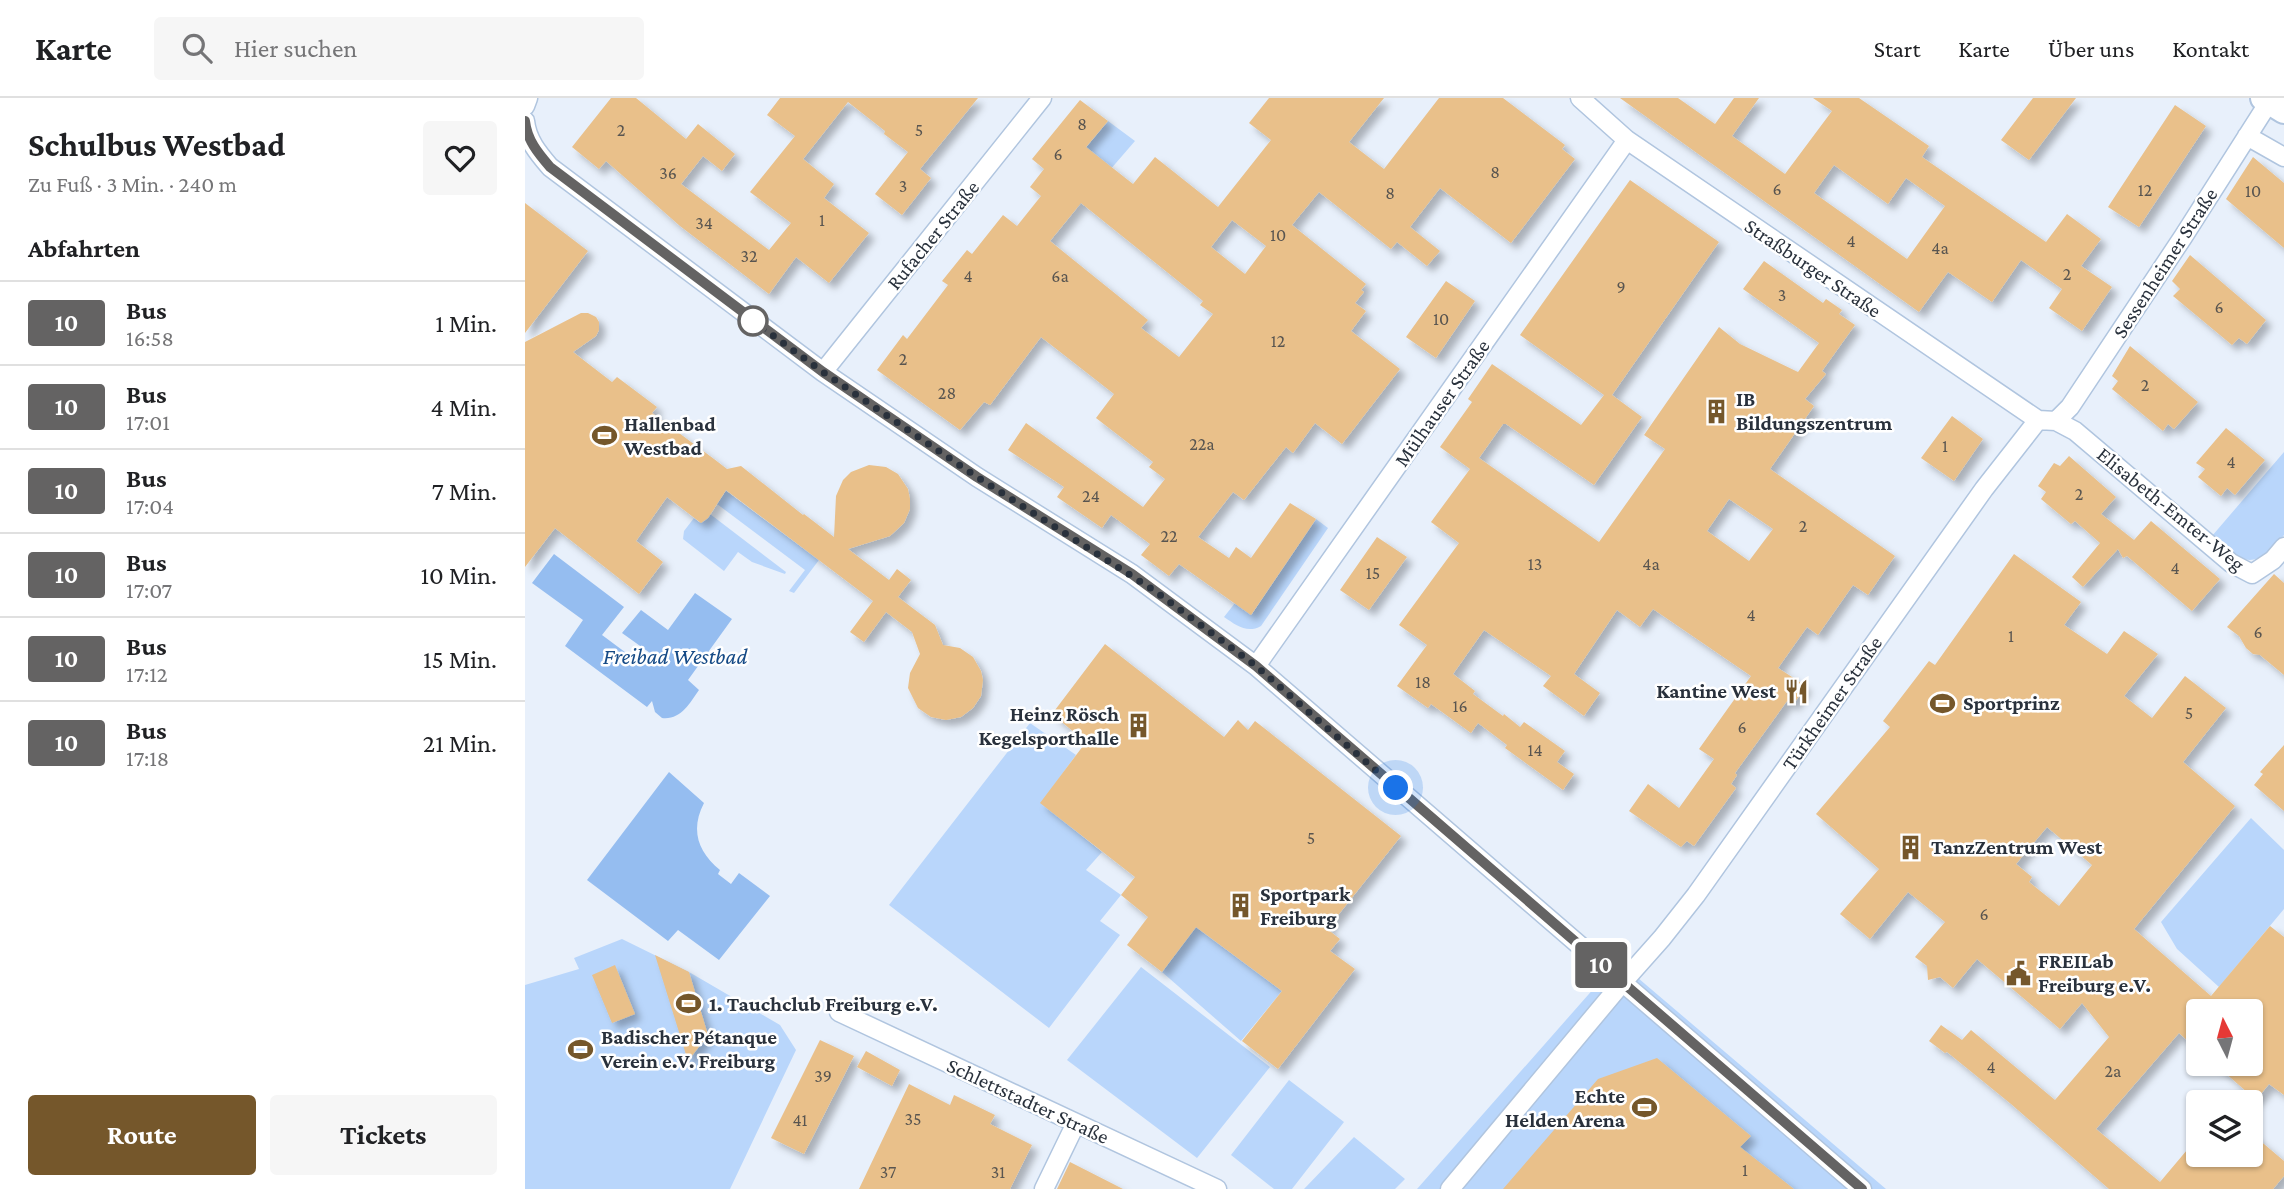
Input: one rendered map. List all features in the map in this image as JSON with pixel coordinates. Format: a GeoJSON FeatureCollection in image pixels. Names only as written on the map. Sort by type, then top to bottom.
{"type":"FeatureCollection","features":[{"type":"Feature","properties":{"kind":"street"},"geometry":{"type":"LineString","coordinates":[[525,106],[528,98]]}},
{"type":"Feature","properties":{"kind":"street","name":"Rufacher Straße"},"geometry":{"type":"LineString","coordinates":[[823,372],[1042,98]]}},
{"type":"Feature","properties":{"kind":"street","name":"Straßburger Straße"},"geometry":{"type":"LineString","coordinates":[[1589,101],[1627,140],[2047,421]]}},
{"type":"Feature","properties":{"kind":"street","name":"Sessenheimer Straße"},"geometry":{"type":"LineString","coordinates":[[2047,421],[2070,407],[2247,136],[2272,104]]}},
{"type":"Feature","properties":{"kind":"street"},"geometry":{"type":"LineString","coordinates":[[526,125],[535,150],[550,167],[823,372],[977,477],[1132,574],[1256,666],[1862,1189]]}},
{"type":"Feature","properties":{"kind":"street"},"geometry":{"type":"LineString","coordinates":[[2247,136],[2284,157]]}},
{"type":"Feature","properties":{"kind":"street","name":"Mülhauser Straße"},"geometry":{"type":"LineString","coordinates":[[1256,666],[1627,140]]}},
{"type":"Feature","properties":{"kind":"street","name":"Elisabeth-Emter-Weg"},"geometry":{"type":"LineString","coordinates":[[2047,421],[2075,431],[2231,564],[2252,574],[2273,560],[2284,547]]}},
{"type":"Feature","properties":{"kind":"street","name":"Türkheimer Straße"},"geometry":{"type":"LineString","coordinates":[[1622,983],[1663,938],[1696,895],[1985,489],[2047,421]]}},
{"type":"Feature","properties":{"kind":"street"},"geometry":{"type":"LineString","coordinates":[[1450,1189],[1622,983]]}},
{"type":"Feature","properties":{"kind":"street","name":"Schlettstadter Straße"},"geometry":{"type":"LineString","coordinates":[[839,1012],[1217,1189]]}},
{"type":"Feature","properties":{"kind":"street"},"geometry":{"type":"LineString","coordinates":[[1044,1189],[1076,1123]]}},
{"type":"Feature","properties":{"kind":"shaded area"},"geometry":{"type":"Polygon","coordinates":[[[1108,121],[1135,141],[1077,208],[1085,149],[1108,121]]]}},
{"type":"Feature","properties":{"kind":"shaded area"},"geometry":{"type":"Polygon","coordinates":[[[2284,452],[2284,535],[2274,547],[2256,559],[2241,558],[2212,536],[2284,452]]]}},
{"type":"Feature","properties":{"kind":"shaded area"},"geometry":{"type":"Polygon","coordinates":[[[726,491],[819,560],[794,593],[789,591],[805,570],[717,504],[726,491]]]}},
{"type":"Feature","properties":{"kind":"shaded area"},"geometry":{"type":"Polygon","coordinates":[[[710,514],[786,572],[785,574],[752,562],[738,552],[724,571],[683,539],[684,531],[694,518],[699,522],[704,521],[710,514]]]}},
{"type":"Feature","properties":{"kind":"shaded area"},"geometry":{"type":"Polygon","coordinates":[[[1316,519],[1328,528],[1261,626],[1246,629],[1224,617],[1235,603],[1252,614],[1316,519]]]}},
{"type":"Feature","properties":{"kind":"shaded area"},"geometry":{"type":"Polygon","coordinates":[[[1030,723],[1076,755],[1041,803],[1102,852],[1086,870],[1121,895],[1100,921],[1120,935],[1049,1028],[889,905],[1030,723]]]}},
{"type":"Feature","properties":{"kind":"shaded area"},"geometry":{"type":"Polygon","coordinates":[[[2251,818],[2284,850],[2284,909],[2219,987],[2177,949],[2161,922],[2251,818]]]}},
{"type":"Feature","properties":{"kind":"shaded area"},"geometry":{"type":"Polygon","coordinates":[[[1196,927],[1282,991],[1241,1041],[1162,972],[1196,927]]]}},
{"type":"Feature","properties":{"kind":"shaded area"},"geometry":{"type":"Polygon","coordinates":[[[622,939],[689,972],[780,1025],[796,1050],[730,1189],[525,1189],[525,985],[579,969],[574,958],[622,939]]]}},
{"type":"Feature","properties":{"kind":"shaded area"},"geometry":{"type":"Polygon","coordinates":[[[1618,961],[1886,1189],[1417,1189],[1618,961]]]}},
{"type":"Feature","properties":{"kind":"shaded area"},"geometry":{"type":"Polygon","coordinates":[[[1141,967],[1270,1067],[1197,1158],[1067,1060],[1141,967]]]}},
{"type":"Feature","properties":{"kind":"shaded area"},"geometry":{"type":"Polygon","coordinates":[[[1289,1080],[1344,1122],[1292,1189],[1274,1189],[1231,1155],[1289,1080]]]}},
{"type":"Feature","properties":{"kind":"shaded area"},"geometry":{"type":"Polygon","coordinates":[[[1354,1137],[1405,1179],[1395,1189],[1304,1189],[1354,1137]]]}},
{"type":"Feature","properties":{"kind":"water","name":"Freibad Westbad"},"geometry":{"type":"Polygon","coordinates":[[[554,554],[624,607],[602,635],[641,664],[650,653],[622,633],[641,610],[668,630],[695,593],[732,619],[688,680],[699,690],[679,714],[662,718],[655,712],[652,701],[647,707],[565,646],[583,620],[532,583],[554,554]]]}},
{"type":"Feature","properties":{"kind":"water"},"geometry":{"type":"Polygon","coordinates":[[[669,772],[704,803],[697,822],[697,831],[706,856],[720,870],[718,874],[731,884],[739,873],[770,896],[719,960],[678,930],[668,941],[587,880],[669,772]]]}},
{"type":"Feature","properties":{"kind":"building"},"geometry":{"type":"Polygon","coordinates":[[[611,98],[636,98],[686,139],[698,124],[735,154],[722,171],[703,156],[681,184],[769,250],[791,223],[750,192],[795,136],[767,115],[780,98],[978,98],[920,169],[931,178],[902,215],[875,194],[908,152],[848,102],[803,159],[834,184],[824,198],[869,233],[829,283],[796,257],[769,294],[680,226],[606,161],[599,169],[572,147],[611,98]]]}},
{"type":"Feature","properties":{"kind":"building"},"geometry":{"type":"Polygon","coordinates":[[[1269,98],[1384,98],[1349,142],[1384,169],[1439,98],[1503,98],[1565,145],[1562,149],[1575,159],[1511,243],[1440,188],[1410,227],[1440,251],[1427,266],[1397,242],[1391,249],[1319,192],[1292,225],[1366,284],[1361,290],[1364,292],[1355,303],[1366,311],[1351,331],[1400,369],[1342,444],[1315,423],[1293,453],[1286,447],[1244,500],[1233,492],[1198,537],[1229,558],[1236,547],[1251,558],[1290,503],[1316,519],[1251,615],[1179,564],[1169,576],[1141,555],[1150,544],[1111,515],[1102,528],[1057,497],[1064,487],[1008,450],[1026,423],[1143,507],[1165,479],[1149,467],[1153,462],[1096,418],[1114,394],[1041,337],[990,405],[984,402],[960,430],[877,370],[903,335],[907,339],[948,285],[942,281],[967,250],[972,254],[1003,215],[1017,226],[1041,196],[1030,187],[1044,169],[1032,159],[1080,100],[1108,121],[1086,147],[1133,184],[1155,157],[1218,207],[1271,140],[1249,123],[1269,98]],[[1081,203],[1050,241],[1148,320],[1141,328],[1179,357],[1213,314],[1200,305],[1203,301],[1081,203]],[[1232,220],[1211,247],[1245,274],[1266,246],[1232,220]]]}},
{"type":"Feature","properties":{"kind":"building"},"geometry":{"type":"Polygon","coordinates":[[[1620,98],[1678,98],[1715,124],[1734,98],[1759,98],[1732,136],[1785,174],[1832,111],[1813,98],[1859,98],[1929,146],[1922,157],[2046,242],[2067,214],[2101,239],[2081,266],[2112,287],[2082,331],[2049,308],[2062,289],[2021,260],[1992,302],[1948,272],[1919,312],[1620,98]],[[1834,165],[1814,193],[1907,259],[1945,206],[1906,178],[1888,204],[1834,165]]]}},
{"type":"Feature","properties":{"kind":"building"},"geometry":{"type":"Polygon","coordinates":[[[2033,98],[2076,98],[2029,160],[2001,140],[2033,98]]]}},
{"type":"Feature","properties":{"kind":"building"},"geometry":{"type":"Polygon","coordinates":[[[2175,105],[2206,126],[2139,227],[2108,207],[2175,105]]]}},
{"type":"Feature","properties":{"kind":"building"},"geometry":{"type":"Polygon","coordinates":[[[2253,157],[2284,183],[2284,248],[2226,199],[2253,157]]]}},
{"type":"Feature","properties":{"kind":"building"},"geometry":{"type":"Polygon","coordinates":[[[1630,180],[1719,242],[1612,395],[1642,417],[1594,485],[1506,424],[1503,424],[1479,458],[1599,542],[1665,449],[1644,435],[1719,327],[1740,344],[1798,372],[1819,343],[1743,289],[1764,261],[1823,303],[1826,299],[1842,310],[1839,314],[1855,325],[1822,371],[1826,374],[1805,399],[1814,406],[1770,469],[1895,556],[1868,595],[1853,585],[1818,635],[1807,627],[1778,668],[1806,686],[1793,705],[1787,701],[1735,773],[1737,775],[1731,784],[1736,788],[1694,846],[1687,841],[1681,847],[1629,811],[1648,784],[1679,808],[1714,759],[1699,749],[1751,676],[1653,609],[1640,627],[1617,610],[1574,674],[1600,693],[1584,716],[1543,686],[1551,676],[1484,630],[1453,674],[1475,691],[1473,694],[1503,716],[1504,714],[1520,727],[1524,722],[1565,751],[1557,762],[1574,774],[1563,790],[1505,748],[1507,745],[1478,723],[1471,733],[1431,704],[1428,708],[1397,686],[1427,645],[1399,625],[1459,543],[1431,522],[1470,469],[1440,447],[1472,402],[1468,399],[1492,364],[1581,425],[1604,395],[1520,335],[1630,180]],[[1729,499],[1707,531],[1749,561],[1773,529],[1729,499]]]}},
{"type":"Feature","properties":{"kind":"building"},"geometry":{"type":"Polygon","coordinates":[[[525,203],[588,251],[525,333],[525,203]]]}},
{"type":"Feature","properties":{"kind":"building"},"geometry":{"type":"Polygon","coordinates":[[[2190,255],[2266,320],[2247,344],[2239,338],[2232,345],[2173,296],[2180,289],[2172,281],[2190,255]]]}},
{"type":"Feature","properties":{"kind":"building"},"geometry":{"type":"Polygon","coordinates":[[[1446,281],[1475,301],[1436,358],[1406,337],[1446,281]]]}},
{"type":"Feature","properties":{"kind":"building"},"geometry":{"type":"Polygon","coordinates":[[[581,313],[596,317],[599,330],[596,336],[573,352],[612,382],[617,377],[657,407],[652,413],[727,469],[741,466],[834,537],[836,496],[843,480],[851,472],[869,465],[886,467],[898,474],[908,489],[910,499],[910,509],[904,523],[890,536],[848,549],[889,580],[897,569],[911,580],[898,597],[935,625],[943,645],[960,648],[973,657],[983,680],[981,696],[973,708],[961,717],[946,720],[931,717],[918,708],[908,688],[910,673],[920,654],[912,632],[886,612],[864,642],[850,632],[873,601],[726,490],[708,518],[701,523],[667,497],[636,541],[663,562],[639,594],[555,528],[525,567],[525,342],[581,313]]]}},
{"type":"Feature","properties":{"kind":"building"},"geometry":{"type":"Polygon","coordinates":[[[2130,346],[2198,402],[2174,429],[2168,424],[2163,431],[2112,389],[2118,381],[2112,376],[2130,346]]]}},
{"type":"Feature","properties":{"kind":"building"},"geometry":{"type":"Polygon","coordinates":[[[1952,416],[1983,439],[1954,481],[1921,458],[1952,416]]]}},
{"type":"Feature","properties":{"kind":"building"},"geometry":{"type":"Polygon","coordinates":[[[2226,428],[2265,460],[2235,495],[2227,488],[2221,496],[2198,477],[2205,469],[2196,463],[2226,428]]]}},
{"type":"Feature","properties":{"kind":"building"},"geometry":{"type":"Polygon","coordinates":[[[2069,456],[2116,497],[2101,514],[2134,540],[2151,521],[2220,579],[2192,611],[2127,556],[2123,558],[2118,549],[2083,587],[2072,577],[2100,543],[2075,521],[2071,524],[2041,499],[2046,492],[2038,486],[2054,463],[2060,466],[2069,456]]]}},
{"type":"Feature","properties":{"kind":"building"},"geometry":{"type":"Polygon","coordinates":[[[1377,537],[1407,557],[1369,610],[1340,590],[1377,537]]]}},
{"type":"Feature","properties":{"kind":"building"},"geometry":{"type":"Polygon","coordinates":[[[2014,554],[2081,602],[2064,625],[2107,654],[2124,631],[2158,654],[2124,696],[2152,718],[2185,676],[2226,708],[2183,762],[2235,806],[2134,929],[2211,996],[2270,926],[2284,937],[2284,1095],[2269,1084],[2263,1091],[2245,1090],[2229,1076],[2263,1076],[2263,999],[2186,999],[2186,1039],[2179,1033],[2096,1129],[2160,1182],[2186,1151],[2186,1167],[2263,1167],[2263,1143],[2284,1161],[2284,1176],[2273,1189],[2109,1189],[2011,1104],[1947,1052],[1929,1041],[1941,1025],[1962,1040],[1971,1030],[2055,1100],[2109,1037],[2082,1003],[2060,1029],[1977,959],[1953,988],[1940,977],[1928,980],[1927,966],[1915,957],[1945,922],[1908,892],[1870,939],[1840,914],[1879,869],[1816,814],[1890,727],[1883,721],[1929,661],[1935,665],[2014,554]],[[2047,827],[2016,864],[2032,877],[2029,882],[2059,906],[2092,865],[2047,827]]]}},
{"type":"Feature","properties":{"kind":"building"},"geometry":{"type":"Polygon","coordinates":[[[2274,574],[2284,583],[2284,675],[2260,655],[2253,654],[2239,636],[2227,627],[2274,574]]]}},
{"type":"Feature","properties":{"kind":"building","name":"Sportpark Freiburg"},"geometry":{"type":"Polygon","coordinates":[[[1105,644],[1224,737],[1238,720],[1248,730],[1255,721],[1401,836],[1327,929],[1340,939],[1330,951],[1355,969],[1278,1069],[1242,1041],[1282,991],[1196,927],[1162,972],[1127,945],[1148,917],[1121,895],[1135,877],[1040,803],[1086,742],[1052,714],[1105,644]]]}},
{"type":"Feature","properties":{"kind":"building"},"geometry":{"type":"Polygon","coordinates":[[[2284,745],[2284,811],[2254,785],[2263,774],[2260,772],[2284,745]]]}},
{"type":"Feature","properties":{"kind":"building"},"geometry":{"type":"Polygon","coordinates":[[[655,955],[689,972],[708,1035],[688,1061],[655,955]]]}},
{"type":"Feature","properties":{"kind":"building"},"geometry":{"type":"Polygon","coordinates":[[[615,965],[635,1014],[612,1023],[592,975],[615,965]]]}},
{"type":"Feature","properties":{"kind":"building"},"geometry":{"type":"Polygon","coordinates":[[[820,1040],[854,1056],[804,1154],[771,1138],[820,1040]]]}},
{"type":"Feature","properties":{"kind":"building"},"geometry":{"type":"Polygon","coordinates":[[[866,1051],[900,1070],[892,1086],[857,1067],[866,1051]]]}},
{"type":"Feature","properties":{"kind":"building","name":"Echte Helden Arena"},"geometry":{"type":"Polygon","coordinates":[[[1657,1058],[1751,1136],[1740,1147],[1794,1189],[1503,1189],[1598,1079],[1657,1058]]]}},
{"type":"Feature","properties":{"kind":"building"},"geometry":{"type":"Polygon","coordinates":[[[909,1084],[950,1105],[954,1095],[995,1115],[990,1124],[1032,1145],[1010,1189],[859,1189],[909,1084]]]}},
{"type":"Feature","properties":{"kind":"building"},"geometry":{"type":"Polygon","coordinates":[[[1070,1162],[1123,1189],[1057,1189],[1070,1162]]]}},
{"type":"Feature","properties":{"kind":"bus line","name":"10"},"geometry":{"type":"LineString","coordinates":[[525,121],[535,150],[550,167],[672,261],[823,372],[977,477],[1132,574],[1256,666],[1862,1189]]}},
{"type":"Feature","properties":{"kind":"place","name":"IB Bildungszentrum"},"geometry":{"type":"Point","coordinates":[1716,411]}},
{"type":"Feature","properties":{"kind":"place","name":"Hallenbad Westbad"},"geometry":{"type":"Point","coordinates":[604,436]}},
{"type":"Feature","properties":{"kind":"place","name":"Kantine West"},"geometry":{"type":"Point","coordinates":[1796,691]}},
{"type":"Feature","properties":{"kind":"place","name":"Sportprinz"},"geometry":{"type":"Point","coordinates":[1943,703]}},
{"type":"Feature","properties":{"kind":"place","name":"Heinz Rösch Kegelsporthalle"},"geometry":{"type":"Point","coordinates":[1139,726]}},
{"type":"Feature","properties":{"kind":"place","name":"TanzZentrum West"},"geometry":{"type":"Point","coordinates":[1911,847]}},
{"type":"Feature","properties":{"kind":"place","name":"Sportpark Freiburg"},"geometry":{"type":"Point","coordinates":[1240,906]}},
{"type":"Feature","properties":{"kind":"place","name":"FREILab Freiburg e.V."},"geometry":{"type":"Point","coordinates":[2018,973]}},
{"type":"Feature","properties":{"kind":"place","name":"1. Tauchclub Freiburg e.V."},"geometry":{"type":"Point","coordinates":[689,1004]}},
{"type":"Feature","properties":{"kind":"place","name":"Badischer Pétanque Verein e.V. Freiburg"},"geometry":{"type":"Point","coordinates":[581,1049]}},
{"type":"Feature","properties":{"kind":"place","name":"Echte Helden Arena"},"geometry":{"type":"Point","coordinates":[1645,1108]}},
{"type":"Feature","properties":{"kind":"route"},"geometry":{"type":"LineString","coordinates":[[753,321],[977,477],[1132,574],[1256,666],[1396,788]]}}]}
